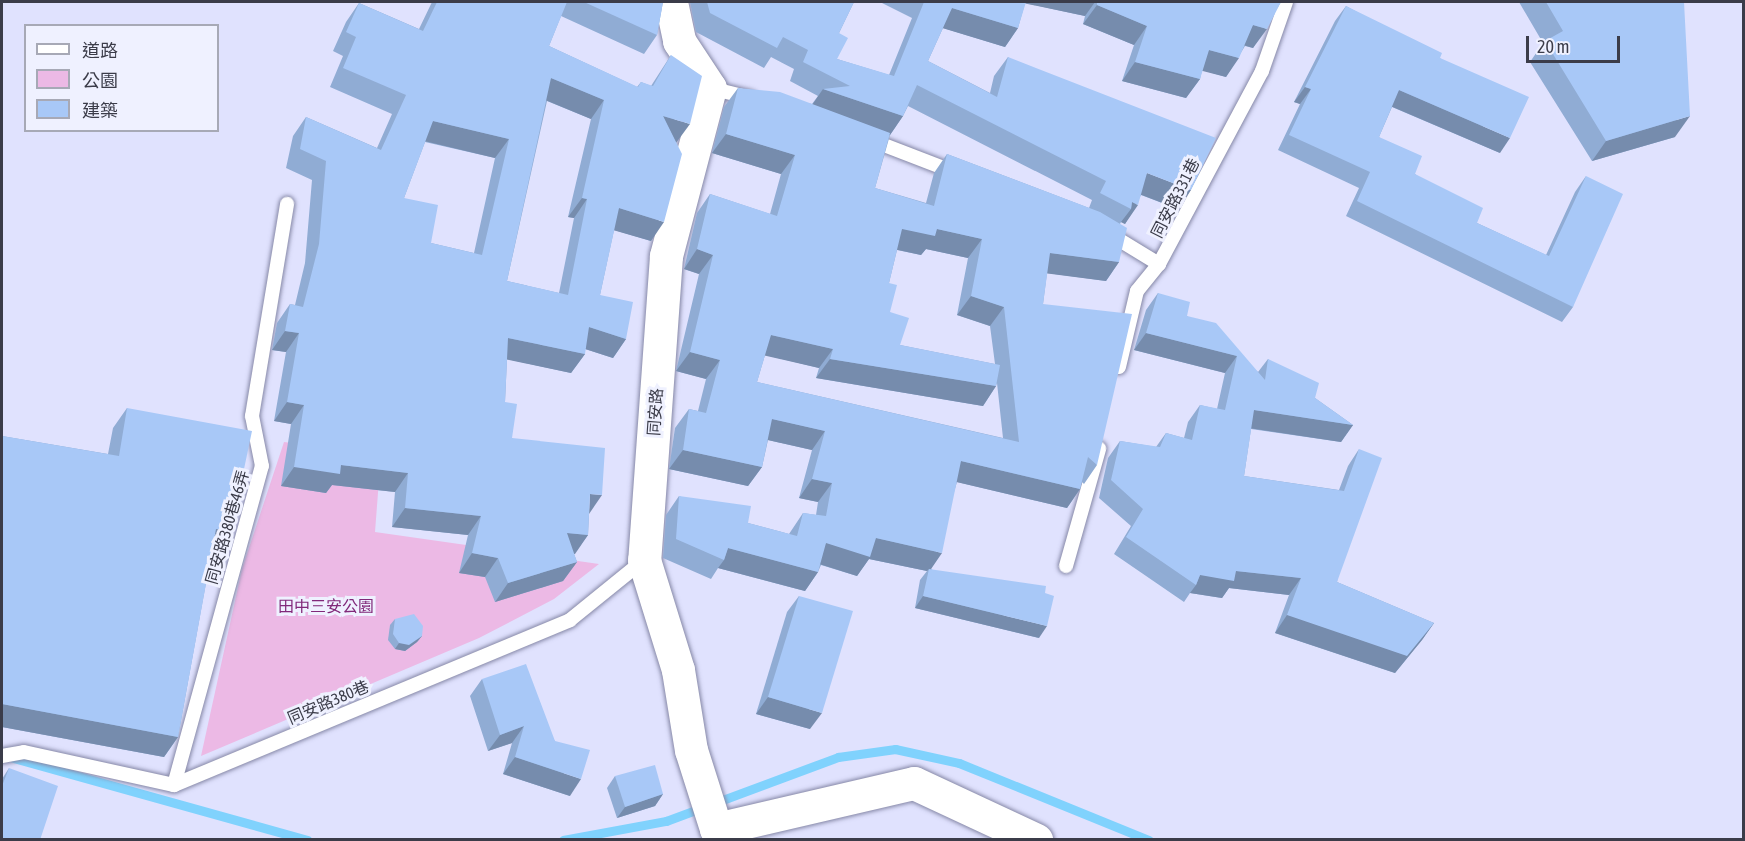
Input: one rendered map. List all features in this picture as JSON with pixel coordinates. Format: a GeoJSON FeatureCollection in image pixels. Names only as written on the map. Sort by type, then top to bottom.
{"type":"FeatureCollection","features":[{"type":"Feature","properties":{"kind":"street"},"geometry":{"type":"LineString","coordinates":[[671,2],[679,41],[710,88]]}},
{"type":"Feature","properties":{"kind":"street","name":"同安路"},"geometry":{"type":"LineString","coordinates":[[710,88],[666,256],[644,560],[678,670],[691,750],[716,829],[914,783],[1036,840]]}},
{"type":"Feature","properties":{"kind":"lane","name":"同安路331巷"},"geometry":{"type":"LineString","coordinates":[[1091,223],[1159,264],[1262,71],[1286,2]]}},
{"type":"Feature","properties":{"kind":"lane"},"geometry":{"type":"LineString","coordinates":[[710,88],[772,103]]}},
{"type":"Feature","properties":{"kind":"lane"},"geometry":{"type":"LineString","coordinates":[[860,136],[970,177]]}},
{"type":"Feature","properties":{"kind":"lane","name":"同安路380巷46弄"},"geometry":{"type":"LineString","coordinates":[[174,785],[262,466],[252,416],[287,204]]}},
{"type":"Feature","properties":{"kind":"lane"},"geometry":{"type":"LineString","coordinates":[[1115,383],[1137,291],[1159,264]]}},
{"type":"Feature","properties":{"kind":"lane"},"geometry":{"type":"LineString","coordinates":[[1066,566],[1090,497],[1101,437]]}},
{"type":"Feature","properties":{"kind":"lane","name":"同安路380巷"},"geometry":{"type":"LineString","coordinates":[[174,785],[570,620],[644,560]]}},
{"type":"Feature","properties":{"kind":"lane"},"geometry":{"type":"LineString","coordinates":[[2,756],[24,752],[174,785]]}},
{"type":"Feature","properties":{"kind":"green space","name":"田中三安公園"},"geometry":{"type":"Polygon","coordinates":[[[284,442],[381,454],[375,532],[599,564],[554,599],[479,638],[201,756],[242,569],[284,442]]]}},
{"type":"Feature","properties":{"kind":"building"},"geometry":{"type":"Polygon","coordinates":[[[437,2],[567,2],[549,46],[638,87],[641,82],[653,86],[671,55],[702,76],[690,124],[663,116],[682,154],[664,222],[619,208],[600,295],[633,302],[626,339],[589,327],[585,354],[508,338],[505,402],[517,404],[512,438],[605,448],[602,495],[590,494],[588,535],[567,533],[577,562],[508,583],[498,558],[472,553],[481,516],[405,508],[408,473],[341,465],[340,474],[294,467],[304,405],[287,402],[299,333],[285,331],[290,304],[303,307],[319,244],[326,161],[300,149],[306,117],[381,150],[406,95],[343,68],[356,37],[346,32],[359,3],[423,31],[437,2]],[[551,78],[507,281],[568,295],[587,199],[582,198],[604,100],[551,78]],[[433,121],[404,198],[438,205],[431,243],[482,255],[509,139],[433,121]]]}},
{"type":"Feature","properties":{"kind":"building"},"geometry":{"type":"Polygon","coordinates":[[[584,2],[663,2],[657,35],[584,2]]]}},
{"type":"Feature","properties":{"kind":"building"},"geometry":{"type":"Polygon","coordinates":[[[707,2],[854,2],[839,33],[848,38],[837,59],[894,76],[924,2],[1026,2],[1018,28],[952,8],[928,61],[997,97],[1008,57],[1216,138],[1191,190],[1147,173],[1138,205],[1132,202],[1131,209],[1100,193],[1106,181],[917,85],[903,116],[823,89],[850,86],[803,62],[808,50],[783,37],[777,48],[710,13],[707,2]]]}},
{"type":"Feature","properties":{"kind":"building"},"geometry":{"type":"Polygon","coordinates":[[[1097,2],[1281,2],[1267,29],[1253,25],[1239,58],[1209,50],[1200,79],[1135,62],[1147,26],[1097,5],[1097,2]]]}},
{"type":"Feature","properties":{"kind":"building"},"geometry":{"type":"Polygon","coordinates":[[[1546,2],[1684,2],[1690,116],[1606,141],[1545,41],[1563,31],[1546,2]]]}},
{"type":"Feature","properties":{"kind":"building"},"geometry":{"type":"Polygon","coordinates":[[[1346,6],[1442,53],[1440,58],[1529,97],[1510,138],[1399,90],[1379,137],[1422,156],[1415,174],[1483,208],[1477,223],[1549,256],[1586,176],[1623,194],[1573,307],[1357,201],[1370,172],[1289,135],[1311,89],[1305,87],[1346,6]]]}},
{"type":"Feature","properties":{"kind":"building"},"geometry":{"type":"Polygon","coordinates":[[[738,88],[780,92],[890,133],[875,188],[934,206],[947,154],[1100,212],[1127,228],[1119,262],[1050,253],[1043,304],[1132,314],[1097,465],[1088,457],[1080,489],[961,461],[942,553],[876,538],[870,557],[826,543],[818,572],[728,548],[724,560],[676,539],[679,496],[751,506],[748,523],[797,536],[803,513],[826,516],[832,483],[812,479],[825,431],[772,419],[762,467],[683,450],[689,409],[706,413],[720,360],[690,352],[713,255],[697,249],[710,194],[777,216],[795,155],[726,134],[738,88]],[[902,229],[889,283],[897,285],[890,312],[909,318],[900,345],[1000,365],[996,386],[830,359],[833,349],[771,335],[757,382],[1019,442],[1004,307],[971,296],[982,239],[937,229],[935,236],[902,229]]]}},
{"type":"Feature","properties":{"kind":"building"},"geometry":{"type":"Polygon","coordinates":[[[1158,293],[1190,302],[1187,316],[1216,323],[1265,380],[1268,359],[1319,383],[1315,398],[1353,425],[1254,410],[1244,476],[1344,491],[1359,449],[1382,458],[1337,582],[1434,623],[1407,656],[1287,615],[1301,578],[1236,571],[1234,581],[1200,575],[1196,585],[1126,537],[1143,509],[1111,480],[1120,441],[1160,447],[1166,433],[1192,440],[1200,405],[1225,410],[1237,356],[1146,333],[1158,293]]]}},
{"type":"Feature","properties":{"kind":"building"},"geometry":{"type":"Polygon","coordinates":[[[127,408],[252,431],[231,531],[216,529],[178,737],[2,704],[2,436],[119,456],[127,408]]]}},
{"type":"Feature","properties":{"kind":"building"},"geometry":{"type":"Polygon","coordinates":[[[929,569],[1046,586],[1045,593],[1054,596],[1047,626],[923,596],[929,569]]]}},
{"type":"Feature","properties":{"kind":"building"},"geometry":{"type":"Polygon","coordinates":[[[799,596],[853,611],[822,713],[768,697],[799,596]]]}},
{"type":"Feature","properties":{"kind":"building"},"geometry":{"type":"Polygon","coordinates":[[[414,614],[423,626],[422,636],[409,645],[399,643],[393,634],[395,619],[414,614]]]}},
{"type":"Feature","properties":{"kind":"building"},"geometry":{"type":"Polygon","coordinates":[[[526,664],[555,741],[590,750],[581,779],[515,757],[524,726],[500,735],[482,679],[526,664]]]}},
{"type":"Feature","properties":{"kind":"building"},"geometry":{"type":"Polygon","coordinates":[[[655,765],[663,794],[625,807],[615,776],[655,765]]]}},
{"type":"Feature","properties":{"kind":"building"},"geometry":{"type":"Polygon","coordinates":[[[9,768],[58,786],[40,840],[2,840],[2,786],[9,768]]]}},
{"type":"Feature","properties":{"kind":"waterway"},"geometry":{"type":"LineString","coordinates":[[563,840],[666,821],[838,757],[895,749],[959,763],[1149,840]]}},
{"type":"Feature","properties":{"kind":"waterway"},"geometry":{"type":"LineString","coordinates":[[10,757],[308,840]]}}]}
